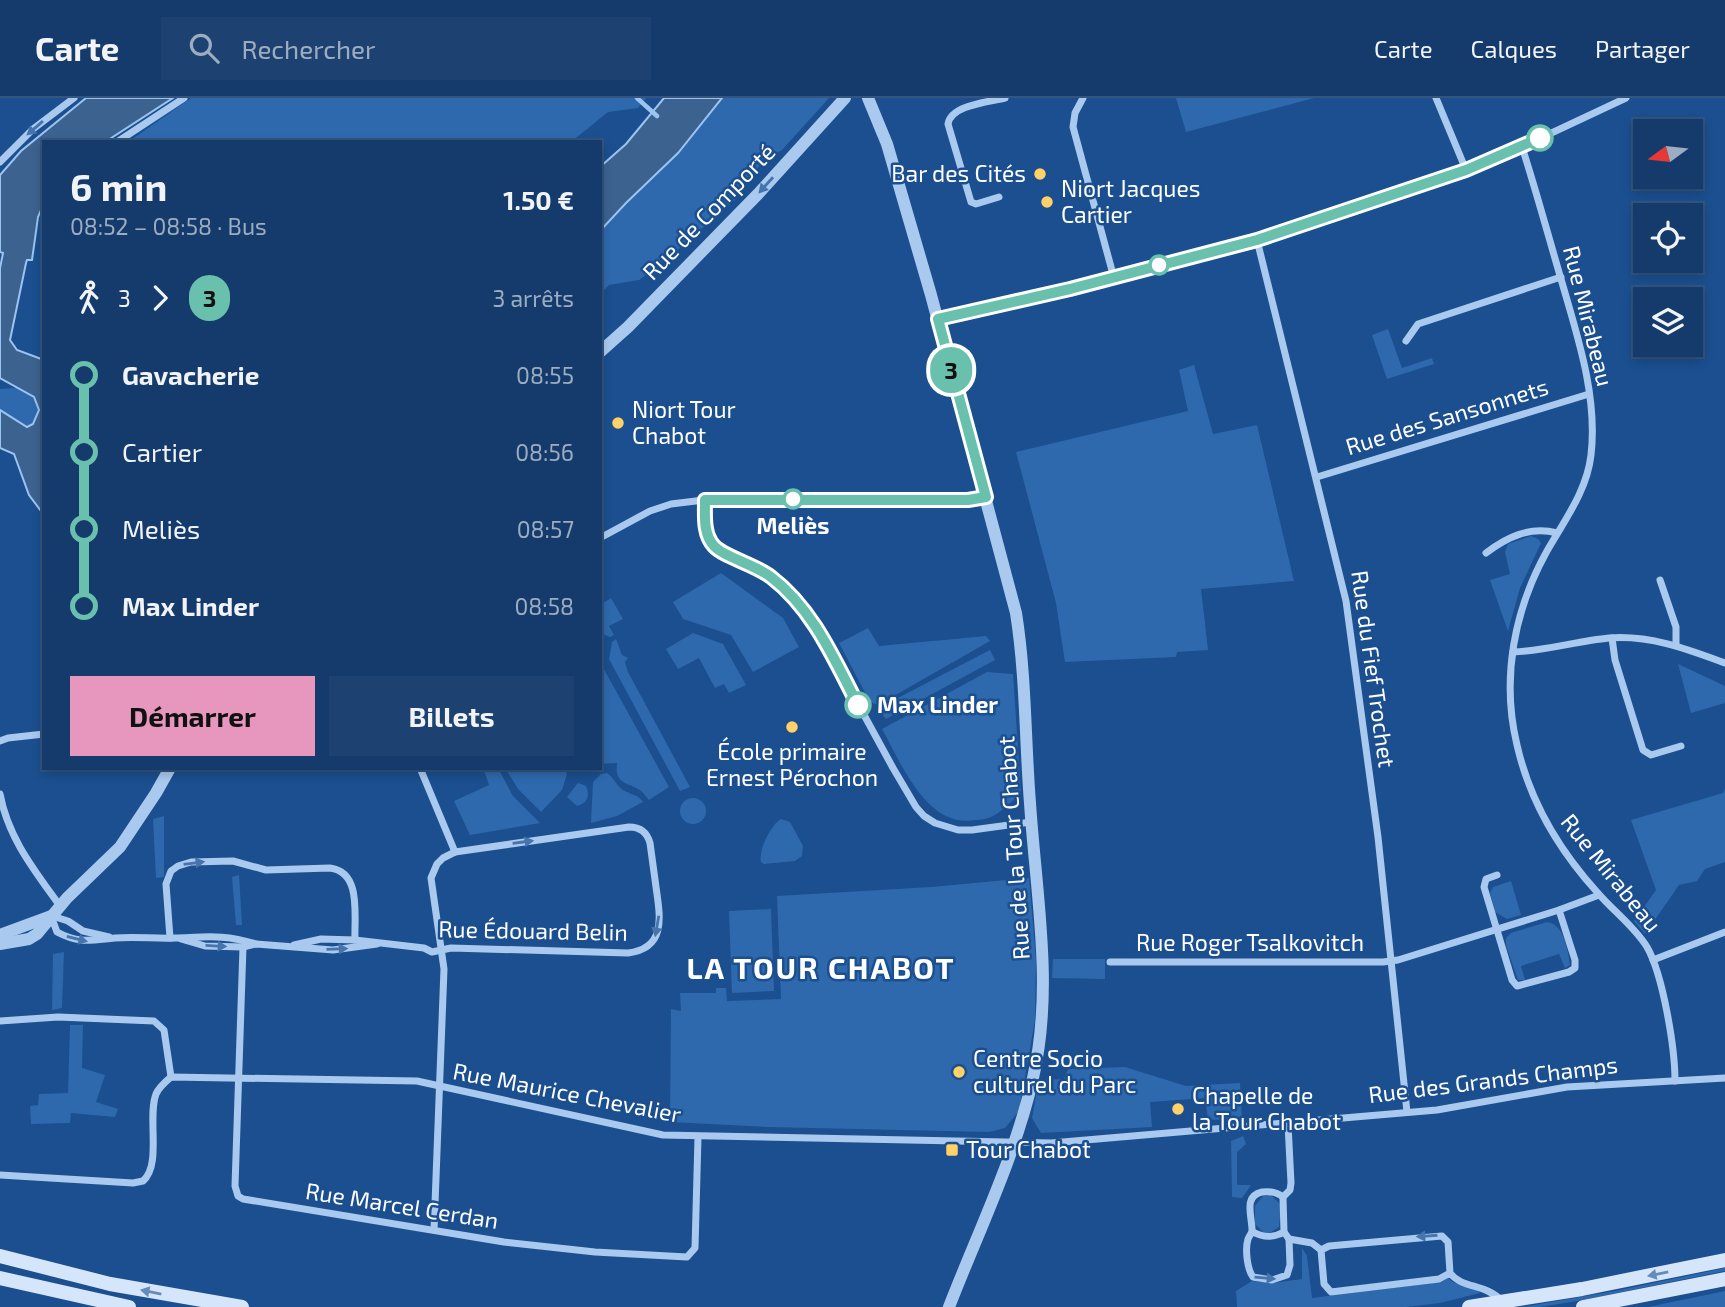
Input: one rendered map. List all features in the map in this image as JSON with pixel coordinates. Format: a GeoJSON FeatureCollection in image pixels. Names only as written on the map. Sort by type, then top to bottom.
{"type":"FeatureCollection","features":[{"type":"Feature","properties":{"kind":"main road"},"geometry":{"type":"LineString","coordinates":[[0,1256],[110,1284],[243,1307]]}},
{"type":"Feature","properties":{"kind":"main road"},"geometry":{"type":"LineString","coordinates":[[1469,1307],[1593,1287],[1725,1260]]}},
{"type":"Feature","properties":{"kind":"main road"},"geometry":{"type":"LineString","coordinates":[[0,1278],[129,1307]]}},
{"type":"Feature","properties":{"kind":"main road"},"geometry":{"type":"LineString","coordinates":[[1583,1307],[1725,1279]]}},
{"type":"Feature","properties":{"kind":"street"},"geometry":{"type":"LineString","coordinates":[[0,162],[33,129],[74,98]]}},
{"type":"Feature","properties":{"kind":"street"},"geometry":{"type":"LineString","coordinates":[[120,140],[184,98]]}},
{"type":"Feature","properties":{"kind":"street","name":"Rue de Comporté"},"geometry":{"type":"LineString","coordinates":[[602,350],[758,194],[845,98]]}},
{"type":"Feature","properties":{"kind":"street","name":"Rue de la Tour Chabot"},"geometry":{"type":"LineString","coordinates":[[868,98],[887,144],[1009,581],[1021,646],[1031,822],[1044,964],[1040,1041],[1033,1077],[1014,1141],[955,1301],[949,1307]]}},
{"type":"Feature","properties":{"kind":"street"},"geometry":{"type":"LineString","coordinates":[[999,197],[976,204],[971,202],[948,118],[955,112],[1005,98]]}},
{"type":"Feature","properties":{"kind":"street"},"geometry":{"type":"LineString","coordinates":[[1083,98],[1075,113],[1073,127],[1114,278]]}},
{"type":"Feature","properties":{"kind":"street"},"geometry":{"type":"LineString","coordinates":[[1436,98],[1466,170]]}},
{"type":"Feature","properties":{"kind":"street"},"geometry":{"type":"LineString","coordinates":[[938,319],[1114,278],[1257,240],[1466,170],[1626,98]]}},
{"type":"Feature","properties":{"kind":"street","name":"Rue Mirabeau"},"geometry":{"type":"LineString","coordinates":[[1522,146],[1578,336],[1593,431],[1591,457],[1581,491],[1531,583],[1518,621],[1513,652],[1511,716],[1521,763],[1548,828],[1599,895],[1640,938],[1653,960],[1662,990],[1675,1081]]}},
{"type":"Feature","properties":{"kind":"street","name":"Rue du Fief Trochet"},"geometry":{"type":"LineString","coordinates":[[1257,240],[1346,601],[1378,838],[1407,1112]]}},
{"type":"Feature","properties":{"kind":"street"},"geometry":{"type":"LineString","coordinates":[[1406,341],[1418,324],[1561,277]]}},
{"type":"Feature","properties":{"kind":"street","name":"Rue des Sansonnets"},"geometry":{"type":"LineString","coordinates":[[1317,477],[1589,394]]}},
{"type":"Feature","properties":{"kind":"street"},"geometry":{"type":"LineString","coordinates":[[602,537],[650,510],[671,504],[705,500],[968,500],[986,497]]}},
{"type":"Feature","properties":{"kind":"street"},"geometry":{"type":"LineString","coordinates":[[705,500],[706,527],[713,545],[769,575],[793,596],[816,627],[916,807],[935,823],[958,830],[1031,822]]}},
{"type":"Feature","properties":{"kind":"street"},"geometry":{"type":"LineString","coordinates":[[1486,553],[1503,540],[1531,530],[1557,533]]}},
{"type":"Feature","properties":{"kind":"street"},"geometry":{"type":"LineString","coordinates":[[1660,580],[1676,626],[1676,645]]}},
{"type":"Feature","properties":{"kind":"street"},"geometry":{"type":"LineString","coordinates":[[1612,638],[1615,660],[1643,750],[1651,755],[1681,746]]}},
{"type":"Feature","properties":{"kind":"street"},"geometry":{"type":"LineString","coordinates":[[1513,652],[1612,638],[1631,638],[1676,645],[1725,663]]}},
{"type":"Feature","properties":{"kind":"street"},"geometry":{"type":"LineString","coordinates":[[0,741],[42,733]]}},
{"type":"Feature","properties":{"kind":"street"},"geometry":{"type":"LineString","coordinates":[[0,944],[29,939],[37,934],[60,906],[120,847],[169,770]]}},
{"type":"Feature","properties":{"kind":"street"},"geometry":{"type":"LineString","coordinates":[[421,770],[455,852],[437,864],[431,878],[444,969],[434,1230]]}},
{"type":"Feature","properties":{"kind":"street"},"geometry":{"type":"LineString","coordinates":[[0,800],[19,848],[60,906]]}},
{"type":"Feature","properties":{"kind":"street","name":"Rue Édouard Belin"},"geometry":{"type":"LineString","coordinates":[[294,945],[321,939],[406,945],[432,952],[451,948],[628,953],[644,950],[654,939],[659,926],[650,843],[643,830],[629,827],[455,852]]}},
{"type":"Feature","properties":{"kind":"street"},"geometry":{"type":"LineString","coordinates":[[173,938],[166,884],[171,871],[184,863],[233,861],[266,870],[339,870],[349,879],[353,889],[355,940]]}},
{"type":"Feature","properties":{"kind":"street"},"geometry":{"type":"LineString","coordinates":[[1497,875],[1486,879],[1484,887],[1512,980],[1517,986],[1525,986],[1574,968],[1575,960],[1559,910]]}},
{"type":"Feature","properties":{"kind":"street","name":"Rue Roger Tsalkovitch"},"geometry":{"type":"LineString","coordinates":[[1110,962],[1391,960],[1559,910],[1599,895]]}},
{"type":"Feature","properties":{"kind":"street"},"geometry":{"type":"LineString","coordinates":[[0,935],[51,916]]}},
{"type":"Feature","properties":{"kind":"street","name":"Rue Édouard Belin"},"geometry":{"type":"LineString","coordinates":[[51,916],[57,932],[85,942],[115,938],[217,936],[256,944],[333,950],[380,944]]}},
{"type":"Feature","properties":{"kind":"street","name":"Rue Édouard Belin"},"geometry":{"type":"LineString","coordinates":[[51,916],[68,921],[83,931],[115,938]]}},
{"type":"Feature","properties":{"kind":"street"},"geometry":{"type":"LineString","coordinates":[[1653,960],[1725,932]]}},
{"type":"Feature","properties":{"kind":"street","name":"Rue Édouard Belin"},"geometry":{"type":"LineString","coordinates":[[173,938],[205,946],[243,947],[256,944]]}},
{"type":"Feature","properties":{"kind":"street","name":"Rue Marcel Cerdan"},"geometry":{"type":"LineString","coordinates":[[243,947],[235,1185],[239,1196],[247,1201],[504,1242],[595,1252],[687,1257],[695,1248],[698,1138]]}},
{"type":"Feature","properties":{"kind":"street"},"geometry":{"type":"LineString","coordinates":[[0,1021],[58,1017],[154,1021],[164,1030],[171,1077],[155,1096],[151,1170],[143,1181],[133,1183],[0,1175]]}},
{"type":"Feature","properties":{"kind":"street","name":"Rue Maurice Chevalier"},"geometry":{"type":"LineString","coordinates":[[171,1077],[417,1081],[645,1132],[698,1138],[1014,1141]]}},
{"type":"Feature","properties":{"kind":"street","name":"Rue des Grands Champs"},"geometry":{"type":"LineString","coordinates":[[1014,1141],[1073,1143],[1206,1128],[1288,1124],[1451,1108],[1567,1087],[1725,1078]]}},
{"type":"Feature","properties":{"kind":"street"},"geometry":{"type":"LineString","coordinates":[[1283,1197],[1290,1190],[1291,1183],[1288,1124]]}},
{"type":"Feature","properties":{"kind":"street"},"geometry":{"type":"LineString","coordinates":[[1269,1192],[1283,1197],[1290,1271],[1280,1279],[1257,1279],[1248,1270],[1247,1245],[1253,1231],[1250,1203],[1255,1195],[1269,1192]]}},
{"type":"Feature","properties":{"kind":"street"},"geometry":{"type":"LineString","coordinates":[[1253,1231],[1266,1237],[1287,1235],[1312,1243],[1321,1250],[1324,1284],[1331,1292],[1439,1279],[1450,1273]]}},
{"type":"Feature","properties":{"kind":"street"},"geometry":{"type":"LineString","coordinates":[[1321,1250],[1329,1246],[1442,1236],[1448,1242],[1450,1273],[1456,1280],[1490,1290],[1502,1302]]}},
{"type":"Feature","properties":{"kind":"shaded area"},"geometry":{"type":"Polygon","coordinates":[[[86,98],[173,98],[108,140],[42,140],[42,208],[38,217],[32,260],[27,260],[26,263],[10,340],[17,350],[42,359],[42,512],[29,495],[14,454],[0,448],[0,410],[27,427],[33,424],[39,410],[34,397],[0,378],[0,268],[3,253],[0,252],[0,175],[21,151],[86,98]]]}},
{"type":"Feature","properties":{"kind":"shaded area"},"geometry":{"type":"Polygon","coordinates":[[[191,98],[646,98],[638,108],[608,112],[573,140],[131,140],[191,98]]]}},
{"type":"Feature","properties":{"kind":"shaded area"},"geometry":{"type":"Polygon","coordinates":[[[664,98],[722,98],[678,153],[602,229],[602,165],[626,144],[664,98]]]}},
{"type":"Feature","properties":{"kind":"shaded area"},"geometry":{"type":"Polygon","coordinates":[[[717,98],[829,98],[782,150],[763,161],[736,199],[660,265],[639,280],[609,285],[602,292],[602,222],[717,98]]]}},
{"type":"Feature","properties":{"kind":"shaded area"},"geometry":{"type":"Polygon","coordinates":[[[1176,98],[1314,98],[1186,132],[1176,98]]]}},
{"type":"Feature","properties":{"kind":"shaded area"},"geometry":{"type":"Polygon","coordinates":[[[1388,329],[1402,368],[1432,358],[1434,364],[1387,379],[1372,335],[1388,329]]]}},
{"type":"Feature","properties":{"kind":"shaded area"},"geometry":{"type":"Polygon","coordinates":[[[1194,365],[1213,434],[1257,425],[1294,581],[1201,589],[1208,650],[1177,652],[1176,657],[1065,662],[1056,603],[1016,452],[1188,411],[1179,370],[1194,365]]]}},
{"type":"Feature","properties":{"kind":"shaded area"},"geometry":{"type":"Polygon","coordinates":[[[41,386],[42,511],[16,454],[0,448],[0,389],[41,386]]]}},
{"type":"Feature","properties":{"kind":"shaded area"},"geometry":{"type":"Polygon","coordinates":[[[1531,536],[1541,543],[1520,588],[1508,631],[1490,580],[1510,574],[1505,552],[1508,544],[1531,536]]]}},
{"type":"Feature","properties":{"kind":"shaded area"},"geometry":{"type":"Polygon","coordinates":[[[721,573],[783,618],[799,647],[753,672],[731,635],[683,619],[673,602],[721,573]]]}},
{"type":"Feature","properties":{"kind":"shaded area"},"geometry":{"type":"Polygon","coordinates":[[[611,598],[623,619],[609,626],[614,635],[610,637],[602,634],[602,604],[611,598]]]}},
{"type":"Feature","properties":{"kind":"shaded area"},"geometry":{"type":"Polygon","coordinates":[[[868,628],[879,646],[986,636],[990,641],[878,705],[870,702],[839,643],[868,628]]]}},
{"type":"Feature","properties":{"kind":"shaded area"},"geometry":{"type":"Polygon","coordinates":[[[693,633],[723,644],[746,685],[729,693],[724,684],[715,688],[699,658],[678,669],[666,649],[693,633]]]}},
{"type":"Feature","properties":{"kind":"shaded area"},"geometry":{"type":"Polygon","coordinates":[[[616,639],[622,655],[628,658],[625,662],[628,672],[690,787],[680,791],[609,659],[612,642],[616,639]]]}},
{"type":"Feature","properties":{"kind":"shaded area"},"geometry":{"type":"Polygon","coordinates":[[[990,650],[995,660],[886,719],[881,713],[894,700],[990,650]]]}},
{"type":"Feature","properties":{"kind":"shaded area"},"geometry":{"type":"Polygon","coordinates":[[[1678,664],[1725,686],[1725,703],[1691,713],[1678,664]]]}},
{"type":"Feature","properties":{"kind":"shaded area"},"geometry":{"type":"Polygon","coordinates":[[[602,666],[669,787],[649,800],[637,788],[620,780],[617,763],[602,764],[602,666]]]}},
{"type":"Feature","properties":{"kind":"shaded area"},"geometry":{"type":"Polygon","coordinates":[[[987,672],[1013,674],[1021,793],[989,818],[958,820],[929,804],[918,791],[882,729],[987,672]]]}},
{"type":"Feature","properties":{"kind":"shaded area"},"geometry":{"type":"Polygon","coordinates":[[[484,770],[499,770],[513,796],[540,823],[470,835],[454,801],[489,785],[484,770]]]}},
{"type":"Feature","properties":{"kind":"shaded area"},"geometry":{"type":"Polygon","coordinates":[[[506,770],[565,770],[567,774],[562,790],[541,812],[518,789],[506,770]]]}},
{"type":"Feature","properties":{"kind":"shaded area"},"geometry":{"type":"Polygon","coordinates":[[[607,773],[623,790],[643,802],[617,816],[591,823],[593,782],[601,774],[607,773]]]}},
{"type":"Feature","properties":{"kind":"shaded area"},"geometry":{"type":"Polygon","coordinates":[[[578,783],[586,786],[588,796],[584,803],[577,806],[567,797],[578,783]]]}},
{"type":"Feature","properties":{"kind":"shaded area"},"geometry":{"type":"Polygon","coordinates":[[[1725,789],[1725,862],[1705,869],[1697,881],[1679,885],[1645,934],[1634,921],[1656,890],[1631,820],[1723,793],[1725,789]]]}},
{"type":"Feature","properties":{"kind":"shaded area"},"geometry":{"type":"Polygon","coordinates":[[[693,798],[702,802],[706,811],[702,820],[693,824],[684,820],[680,811],[684,802],[693,798]]]}},
{"type":"Feature","properties":{"kind":"shaded area"},"geometry":{"type":"Polygon","coordinates":[[[164,816],[164,877],[156,878],[153,819],[164,816]]]}},
{"type":"Feature","properties":{"kind":"shaded area"},"geometry":{"type":"Polygon","coordinates":[[[781,819],[790,822],[803,846],[802,856],[795,861],[764,864],[761,862],[763,845],[773,826],[781,819]]]}},
{"type":"Feature","properties":{"kind":"shaded area"},"geometry":{"type":"Polygon","coordinates":[[[239,875],[242,925],[236,925],[232,877],[239,875]]]}},
{"type":"Feature","properties":{"kind":"shaded area"},"geometry":{"type":"Polygon","coordinates":[[[1029,878],[1036,960],[1035,1020],[1019,1111],[1005,1128],[989,1132],[670,1122],[671,1009],[681,1011],[680,993],[716,993],[716,988],[726,988],[727,1001],[781,999],[777,896],[1029,878]]]}},
{"type":"Feature","properties":{"kind":"shaded area"},"geometry":{"type":"Polygon","coordinates":[[[1511,881],[1521,915],[1507,919],[1495,912],[1490,893],[1493,887],[1511,881]]]}},
{"type":"Feature","properties":{"kind":"shaded area"},"geometry":{"type":"Polygon","coordinates":[[[771,909],[774,991],[732,993],[729,911],[771,909]]]}},
{"type":"Feature","properties":{"kind":"shaded area"},"geometry":{"type":"Polygon","coordinates":[[[1547,922],[1557,927],[1561,933],[1570,965],[1565,968],[1559,954],[1521,966],[1525,980],[1518,980],[1506,938],[1511,933],[1547,922]]]}},
{"type":"Feature","properties":{"kind":"shaded area"},"geometry":{"type":"Polygon","coordinates":[[[64,952],[62,1008],[52,1010],[53,954],[64,952]]]}},
{"type":"Feature","properties":{"kind":"shaded area"},"geometry":{"type":"Polygon","coordinates":[[[1053,959],[1105,959],[1105,979],[1052,978],[1053,959]]]}},
{"type":"Feature","properties":{"kind":"shaded area"},"geometry":{"type":"Polygon","coordinates":[[[70,1025],[83,1025],[82,1068],[105,1075],[96,1102],[118,1109],[115,1117],[71,1113],[70,1123],[31,1124],[30,1106],[38,1105],[39,1094],[68,1093],[70,1025]]]}},
{"type":"Feature","properties":{"kind":"shaded area"},"geometry":{"type":"Polygon","coordinates":[[[1125,1067],[1186,1086],[1240,1083],[1242,1119],[1208,1120],[1205,1098],[1150,1102],[1152,1127],[1041,1133],[1032,1118],[1039,1080],[1064,1079],[1068,1069],[1125,1067]]]}},
{"type":"Feature","properties":{"kind":"shaded area"},"geometry":{"type":"Polygon","coordinates":[[[1243,1136],[1246,1144],[1237,1152],[1237,1185],[1251,1185],[1242,1198],[1232,1197],[1231,1141],[1243,1136]]]}},
{"type":"Feature","properties":{"kind":"shaded area"},"geometry":{"type":"Polygon","coordinates":[[[1263,1196],[1272,1196],[1281,1205],[1279,1227],[1268,1234],[1255,1224],[1255,1206],[1263,1196]]]}},
{"type":"Feature","properties":{"kind":"shaded area"},"geometry":{"type":"Polygon","coordinates":[[[1302,1248],[1307,1256],[1312,1298],[1441,1282],[1448,1278],[1480,1293],[1440,1303],[1406,1307],[1237,1307],[1236,1291],[1252,1281],[1273,1283],[1302,1279],[1302,1248]]]}},
{"type":"Feature","properties":{"kind":"shaded area"},"geometry":{"type":"Polygon","coordinates":[[[1725,1268],[1725,1271],[1577,1301],[1522,1307],[1615,1291],[1725,1268]]]}},
{"type":"Feature","properties":{"kind":"shaded area"},"geometry":{"type":"Polygon","coordinates":[[[1725,1291],[1725,1307],[1648,1307],[1725,1291]]]}},
{"type":"Feature","properties":{"kind":"waterway"},"geometry":{"type":"LineString","coordinates":[[637,98],[657,116]]}},
{"type":"Feature","properties":{"kind":"bus line","name":"3"},"geometry":{"type":"LineString","coordinates":[[858,705],[816,627],[793,596],[757,567],[716,549],[713,545],[706,527],[705,500],[968,500],[986,497],[938,319],[1070,289],[1257,240],[1466,170],[1540,138]]}},
{"type":"Feature","properties":{"kind":"place","name":"Bar des Cités"},"geometry":{"type":"Point","coordinates":[1040,174]}},
{"type":"Feature","properties":{"kind":"place","name":"Niort Jacques Cartier"},"geometry":{"type":"Point","coordinates":[1047,202]}},
{"type":"Feature","properties":{"kind":"place","name":"Niort Tour Chabot"},"geometry":{"type":"Point","coordinates":[618,423]}},
{"type":"Feature","properties":{"kind":"place","name":"Meliès"},"geometry":{"type":"Point","coordinates":[793,499]}},
{"type":"Feature","properties":{"kind":"place","name":"Max Linder"},"geometry":{"type":"Point","coordinates":[858,705]}},
{"type":"Feature","properties":{"kind":"place","name":"École primaire Ernest Pérochon"},"geometry":{"type":"Point","coordinates":[792,727]}},
{"type":"Feature","properties":{"kind":"place","name":"Centre Socio culturel du Parc"},"geometry":{"type":"Point","coordinates":[959,1072]}},
{"type":"Feature","properties":{"kind":"place","name":"Chapelle de la Tour Chabot"},"geometry":{"type":"Point","coordinates":[1178,1109]}},
{"type":"Feature","properties":{"kind":"place","name":"Tour Chabot"},"geometry":{"type":"Point","coordinates":[952,1150]}},
{"type":"Feature","properties":{"kind":"district","name":"LA TOUR CHABOT"},"geometry":{"type":"Point","coordinates":[821,969]}}]}
